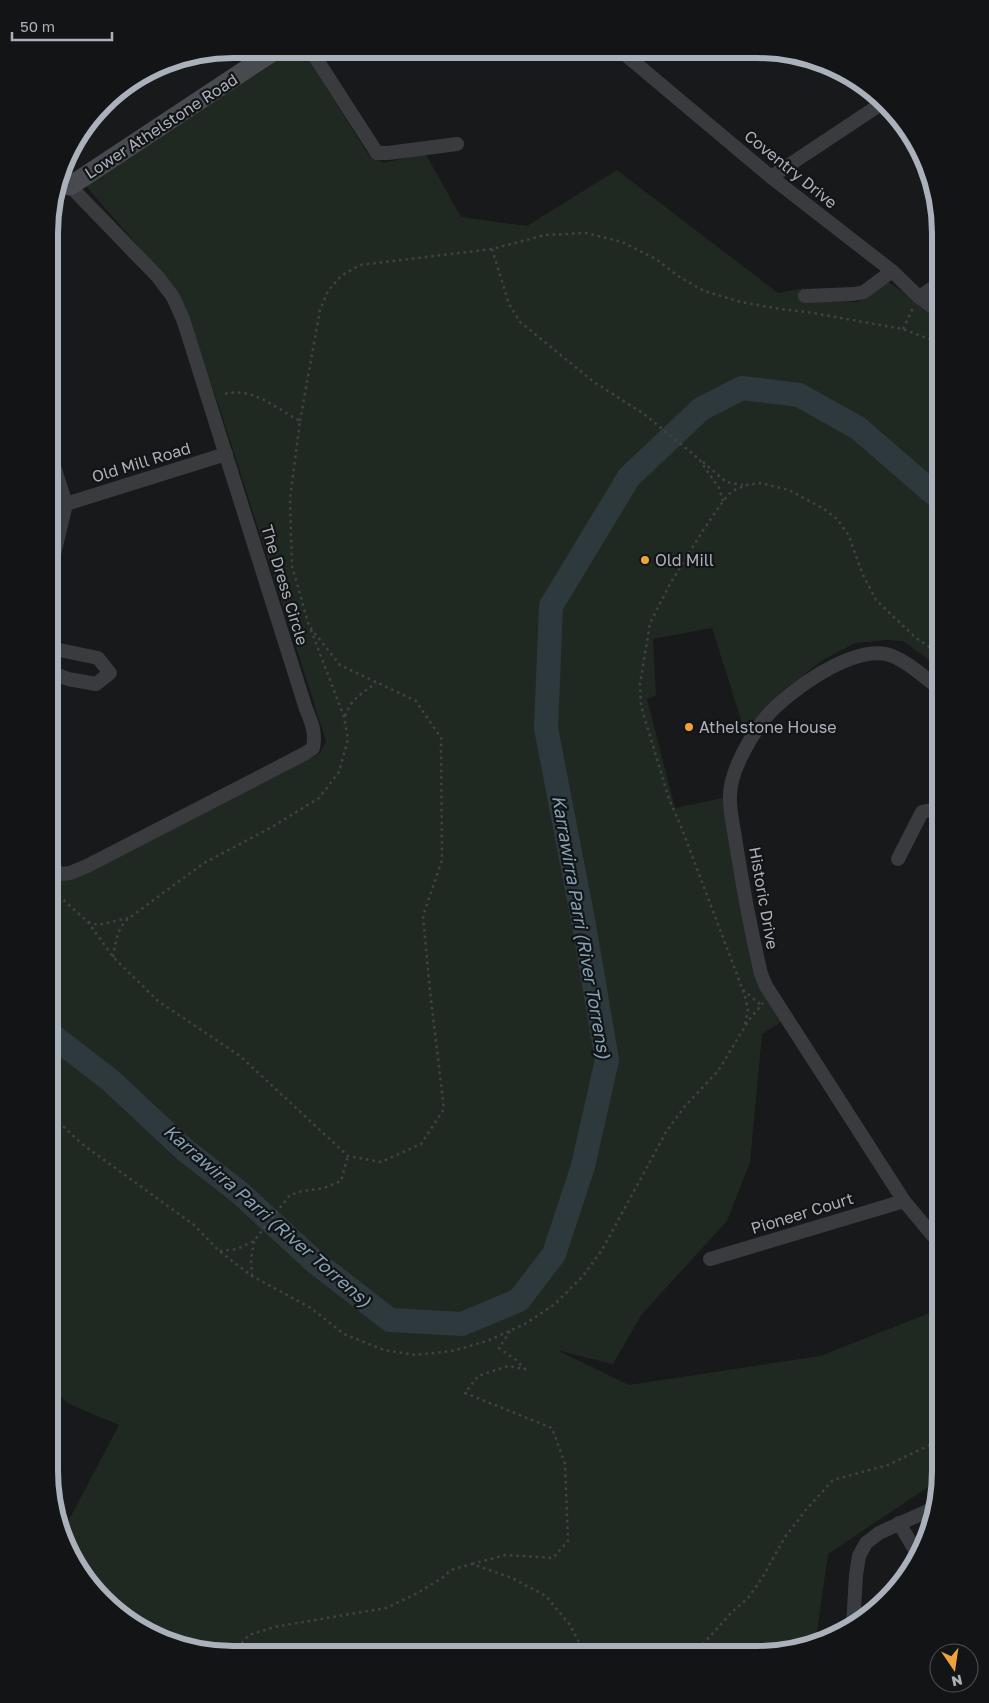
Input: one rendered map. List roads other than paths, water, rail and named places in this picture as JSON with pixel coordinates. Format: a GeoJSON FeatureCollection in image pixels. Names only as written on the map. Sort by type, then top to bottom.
{"type":"FeatureCollection","features":[{"type":"Feature","properties":{"kind":"street","name":"Lower Athelstone Road"},"geometry":{"type":"LineString","coordinates":[[65,181],[263,58]]}},
{"type":"Feature","properties":{"kind":"street"},"geometry":{"type":"LineString","coordinates":[[316,58],[377,152],[388,153],[457,144]]}},
{"type":"Feature","properties":{"kind":"street","name":"Coventry Drive"},"geometry":{"type":"LineString","coordinates":[[631,58],[771,177],[892,271],[919,297],[932,306]]}},
{"type":"Feature","properties":{"kind":"street"},"geometry":{"type":"LineString","coordinates":[[771,177],[877,106]]}},
{"type":"Feature","properties":{"kind":"street","name":"The Dress Circle"},"geometry":{"type":"LineString","coordinates":[[58,872],[61,874],[70,873],[87,866],[304,754],[313,748],[314,730],[306,710],[183,319],[173,297],[158,277],[65,181]]}},
{"type":"Feature","properties":{"kind":"street"},"geometry":{"type":"LineString","coordinates":[[805,296],[864,292],[892,271]]}},
{"type":"Feature","properties":{"kind":"street"},"geometry":{"type":"LineString","coordinates":[[919,297],[932,288]]}},
{"type":"Feature","properties":{"kind":"street","name":"Old Mill Road"},"geometry":{"type":"LineString","coordinates":[[66,504],[226,454]]}},
{"type":"Feature","properties":{"kind":"street"},"geometry":{"type":"LineString","coordinates":[[58,479],[66,504],[58,538]]}},
{"type":"Feature","properties":{"kind":"street"},"geometry":{"type":"LineString","coordinates":[[58,650],[98,658],[110,673],[96,684],[68,679],[58,675]]}},
{"type":"Feature","properties":{"kind":"street","name":"Historic Drive"},"geometry":{"type":"LineString","coordinates":[[931,1233],[904,1201],[767,1001],[751,932],[730,795],[732,778],[739,758],[766,717],[804,683],[849,659],[870,653],[886,654],[897,658],[932,683]]}},
{"type":"Feature","properties":{"kind":"street"},"geometry":{"type":"LineString","coordinates":[[898,859],[922,812],[932,810]]}},
{"type":"Feature","properties":{"kind":"street","name":"Pioneer Court"},"geometry":{"type":"LineString","coordinates":[[710,1259],[904,1201]]}},
{"type":"Feature","properties":{"kind":"street"},"geometry":{"type":"LineString","coordinates":[[854,1616],[859,1556],[866,1543],[879,1533],[926,1511]]}},
{"type":"Feature","properties":{"kind":"street"},"geometry":{"type":"LineString","coordinates":[[899,1523],[914,1547]]}},
{"type":"Feature","properties":{"kind":"waterway","name":"Karrawirra Parri (River Torrens)"},"geometry":{"type":"LineString","coordinates":[[58,1040],[110,1080],[185,1150],[239,1192],[315,1262],[390,1320],[462,1324],[519,1300],[554,1254],[583,1166],[607,1060],[584,925],[546,728],[551,606],[629,477],[701,409],[742,388],[799,395],[858,428],[932,492]]}},
{"type":"Feature","properties":{"kind":"place","name":"Old Mill"},"geometry":{"type":"Point","coordinates":[645,560]}},
{"type":"Feature","properties":{"kind":"place","name":"Athelstone House"},"geometry":{"type":"Point","coordinates":[689,727]}}]}
